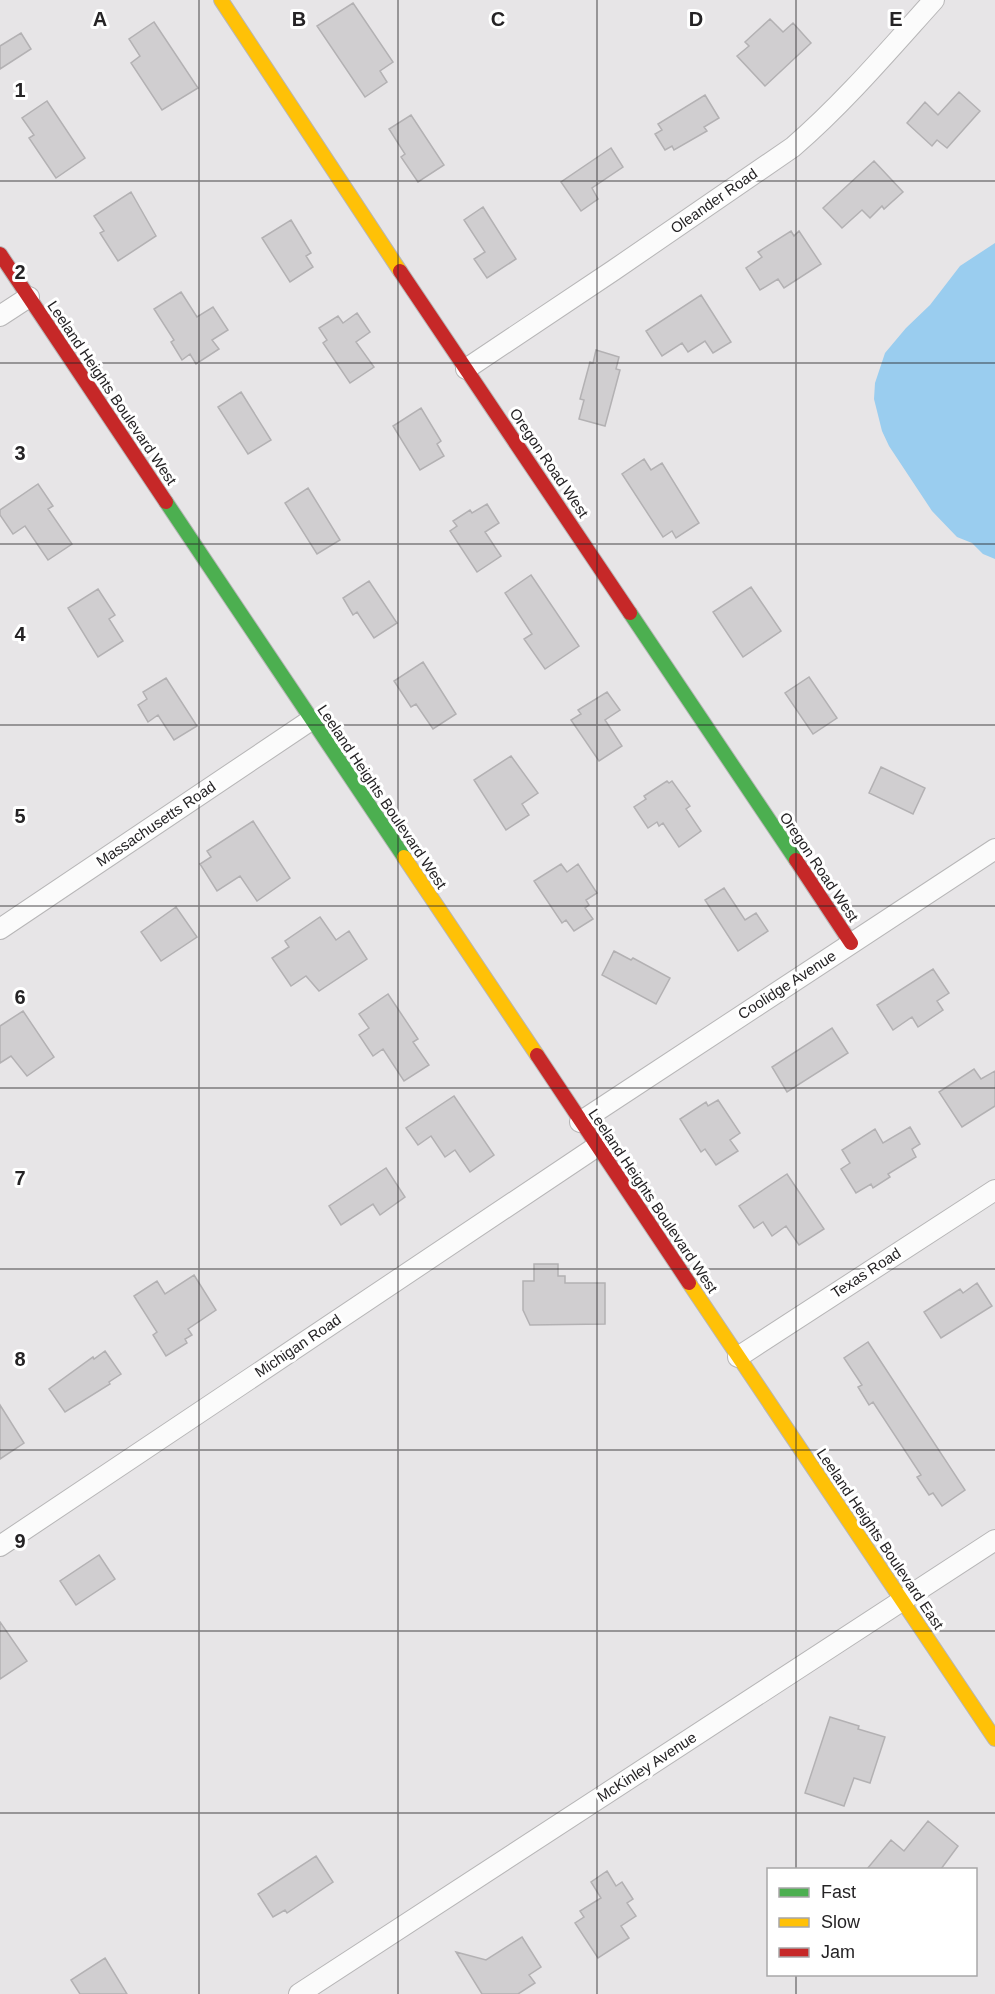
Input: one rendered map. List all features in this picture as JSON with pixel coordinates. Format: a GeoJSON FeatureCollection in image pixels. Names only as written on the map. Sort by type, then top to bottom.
{"type":"FeatureCollection","features":[{"type":"Feature","properties":{"kind":"main road","name":"Oregon Road West"},"geometry":{"type":"LineString","coordinates":[[221,0],[851,943]]}},
{"type":"Feature","properties":{"kind":"main road","name":"Leeland Heights Boulevard West"},"geometry":{"type":"LineString","coordinates":[[0,254],[738,1357]]}},
{"type":"Feature","properties":{"kind":"main road","name":"Leeland Heights Boulevard East"},"geometry":{"type":"LineString","coordinates":[[738,1357],[995,1739]]}},
{"type":"Feature","properties":{"kind":"street","name":"Oleander Road"},"geometry":{"type":"LineString","coordinates":[[466,369],[792,147],[865,76],[934,0]]}},
{"type":"Feature","properties":{"kind":"street"},"geometry":{"type":"LineString","coordinates":[[0,316],[29,297]]}},
{"type":"Feature","properties":{"kind":"street","name":"Massachusetts Road"},"geometry":{"type":"LineString","coordinates":[[0,929],[311,720]]}},
{"type":"Feature","properties":{"kind":"street","name":"Coolidge Avenue"},"geometry":{"type":"LineString","coordinates":[[580,1122],[995,849]]}},
{"type":"Feature","properties":{"kind":"street","name":"Michigan Road"},"geometry":{"type":"LineString","coordinates":[[0,1546],[597,1147]]}},
{"type":"Feature","properties":{"kind":"street","name":"Texas Road"},"geometry":{"type":"LineString","coordinates":[[738,1357],[995,1190]]}},
{"type":"Feature","properties":{"kind":"street","name":"McKinley Avenue"},"geometry":{"type":"LineString","coordinates":[[299,1994],[995,1540]]}},
{"type":"Feature","properties":{"kind":"water"},"geometry":{"type":"Polygon","coordinates":[[[995,243],[995,559],[983,554],[972,543],[957,537],[932,511],[889,446],[882,431],[874,399],[875,383],[885,353],[930,305],[960,266],[995,243]]]}},
{"type":"Feature","properties":{"kind":"building"},"geometry":{"type":"Polygon","coordinates":[[[353,3],[393,62],[380,71],[387,82],[365,97],[317,26],[353,3]]]}},
{"type":"Feature","properties":{"kind":"building"},"geometry":{"type":"Polygon","coordinates":[[[770,19],[783,32],[793,23],[811,43],[765,86],[737,56],[749,46],[745,42],[770,19]]]}},
{"type":"Feature","properties":{"kind":"building"},"geometry":{"type":"Polygon","coordinates":[[[154,22],[198,88],[162,110],[131,63],[140,56],[129,39],[154,22]]]}},
{"type":"Feature","properties":{"kind":"building"},"geometry":{"type":"Polygon","coordinates":[[[21,33],[31,49],[0,69],[0,46],[21,33]]]}},
{"type":"Feature","properties":{"kind":"building"},"geometry":{"type":"Polygon","coordinates":[[[959,92],[980,111],[947,148],[937,140],[932,146],[907,123],[925,102],[938,115],[959,92]]]}},
{"type":"Feature","properties":{"kind":"building"},"geometry":{"type":"Polygon","coordinates":[[[705,95],[719,118],[704,127],[707,131],[674,150],[672,146],[665,150],[655,134],[662,130],[658,124],[705,95]]]}},
{"type":"Feature","properties":{"kind":"building"},"geometry":{"type":"Polygon","coordinates":[[[47,101],[85,158],[56,178],[29,138],[34,135],[22,118],[47,101]]]}},
{"type":"Feature","properties":{"kind":"building"},"geometry":{"type":"Polygon","coordinates":[[[411,115],[444,165],[418,182],[401,157],[405,154],[389,129],[411,115]]]}},
{"type":"Feature","properties":{"kind":"building"},"geometry":{"type":"Polygon","coordinates":[[[611,148],[623,167],[592,188],[598,199],[581,211],[561,182],[611,148]]]}},
{"type":"Feature","properties":{"kind":"building"},"geometry":{"type":"Polygon","coordinates":[[[874,161],[903,192],[884,209],[882,206],[870,218],[862,210],[842,228],[823,208],[874,161]]]}},
{"type":"Feature","properties":{"kind":"building"},"geometry":{"type":"Polygon","coordinates":[[[131,192],[156,236],[118,261],[100,233],[104,231],[94,216],[131,192]]]}},
{"type":"Feature","properties":{"kind":"building"},"geometry":{"type":"Polygon","coordinates":[[[483,207],[516,259],[487,278],[474,259],[485,252],[464,220],[483,207]]]}},
{"type":"Feature","properties":{"kind":"building"},"geometry":{"type":"Polygon","coordinates":[[[291,220],[311,253],[306,256],[313,267],[290,282],[262,238],[291,220]]]}},
{"type":"Feature","properties":{"kind":"building"},"geometry":{"type":"Polygon","coordinates":[[[791,231],[794,236],[799,231],[821,264],[784,288],[778,279],[760,290],[746,268],[762,257],[758,252],[791,231]]]}},
{"type":"Feature","properties":{"kind":"building"},"geometry":{"type":"Polygon","coordinates":[[[181,292],[197,317],[213,307],[228,330],[212,340],[219,349],[196,364],[190,354],[182,360],[171,342],[174,340],[154,309],[181,292]]]}},
{"type":"Feature","properties":{"kind":"building"},"geometry":{"type":"Polygon","coordinates":[[[701,295],[731,342],[713,353],[705,341],[688,352],[682,343],[662,356],[646,331],[701,295]]]}},
{"type":"Feature","properties":{"kind":"building"},"geometry":{"type":"Polygon","coordinates":[[[357,313],[370,332],[356,342],[374,367],[350,383],[323,343],[327,340],[319,328],[338,316],[343,323],[357,313]]]}},
{"type":"Feature","properties":{"kind":"building"},"geometry":{"type":"Polygon","coordinates":[[[596,350],[619,357],[616,369],[620,370],[605,426],[579,419],[584,400],[580,399],[590,362],[593,363],[596,350]]]}},
{"type":"Feature","properties":{"kind":"building"},"geometry":{"type":"Polygon","coordinates":[[[241,392],[271,440],[248,454],[218,407],[241,392]]]}},
{"type":"Feature","properties":{"kind":"building"},"geometry":{"type":"Polygon","coordinates":[[[421,408],[441,441],[437,444],[444,456],[420,470],[393,426],[421,408]]]}},
{"type":"Feature","properties":{"kind":"building"},"geometry":{"type":"Polygon","coordinates":[[[644,459],[651,470],[662,463],[699,523],[676,538],[672,531],[663,537],[622,474],[644,459]]]}},
{"type":"Feature","properties":{"kind":"building"},"geometry":{"type":"Polygon","coordinates":[[[38,484],[53,506],[48,509],[72,544],[48,560],[25,526],[13,534],[0,515],[0,510],[38,484]]]}},
{"type":"Feature","properties":{"kind":"building"},"geometry":{"type":"Polygon","coordinates":[[[308,488],[340,540],[317,554],[285,503],[308,488]]]}},
{"type":"Feature","properties":{"kind":"building"},"geometry":{"type":"Polygon","coordinates":[[[487,504],[499,523],[485,532],[501,556],[477,572],[450,531],[457,526],[453,521],[470,510],[472,513],[487,504]]]}},
{"type":"Feature","properties":{"kind":"building"},"geometry":{"type":"Polygon","coordinates":[[[531,575],[579,646],[545,669],[524,639],[532,634],[505,593],[531,575]]]}},
{"type":"Feature","properties":{"kind":"building"},"geometry":{"type":"Polygon","coordinates":[[[369,581],[397,623],[374,638],[357,612],[353,615],[343,598],[369,581]]]}},
{"type":"Feature","properties":{"kind":"building"},"geometry":{"type":"Polygon","coordinates":[[[751,587],[781,631],[743,657],[713,612],[751,587]]]}},
{"type":"Feature","properties":{"kind":"building"},"geometry":{"type":"Polygon","coordinates":[[[98,589],[115,615],[109,619],[123,641],[98,657],[68,608],[98,589]]]}},
{"type":"Feature","properties":{"kind":"building"},"geometry":{"type":"Polygon","coordinates":[[[423,662],[456,714],[433,729],[416,704],[411,707],[394,681],[423,662]]]}},
{"type":"Feature","properties":{"kind":"building"},"geometry":{"type":"Polygon","coordinates":[[[809,677],[837,718],[813,734],[785,693],[809,677]]]}},
{"type":"Feature","properties":{"kind":"building"},"geometry":{"type":"Polygon","coordinates":[[[166,678],[197,726],[174,740],[158,715],[148,722],[138,705],[147,699],[143,692],[166,678]]]}},
{"type":"Feature","properties":{"kind":"building"},"geometry":{"type":"Polygon","coordinates":[[[607,692],[620,710],[605,720],[622,746],[599,761],[571,720],[581,714],[578,710],[607,692]]]}},
{"type":"Feature","properties":{"kind":"building"},"geometry":{"type":"Polygon","coordinates":[[[511,756],[538,793],[522,804],[529,815],[506,830],[474,780],[511,756]]]}},
{"type":"Feature","properties":{"kind":"building"},"geometry":{"type":"Polygon","coordinates":[[[881,767],[925,788],[913,814],[869,793],[881,767]]]}},
{"type":"Feature","properties":{"kind":"building"},"geometry":{"type":"Polygon","coordinates":[[[667,781],[669,783],[672,781],[690,806],[686,809],[701,831],[679,847],[663,823],[659,826],[657,822],[648,828],[634,807],[646,799],[644,796],[667,781]]]}},
{"type":"Feature","properties":{"kind":"building"},"geometry":{"type":"Polygon","coordinates":[[[253,821],[290,878],[257,901],[240,876],[217,891],[200,864],[211,857],[207,851],[253,821]]]}},
{"type":"Feature","properties":{"kind":"building"},"geometry":{"type":"Polygon","coordinates":[[[561,864],[567,872],[578,864],[597,893],[586,900],[589,905],[585,908],[593,919],[574,931],[566,920],[562,923],[534,881],[561,864]]]}},
{"type":"Feature","properties":{"kind":"building"},"geometry":{"type":"Polygon","coordinates":[[[724,888],[745,920],[756,913],[768,931],[738,951],[705,900],[724,888]]]}},
{"type":"Feature","properties":{"kind":"building"},"geometry":{"type":"Polygon","coordinates":[[[176,907],[197,937],[161,961],[141,932],[176,907]]]}},
{"type":"Feature","properties":{"kind":"building"},"geometry":{"type":"Polygon","coordinates":[[[320,917],[336,940],[349,931],[367,959],[319,991],[306,976],[291,986],[272,958],[289,947],[285,941],[320,917]]]}},
{"type":"Feature","properties":{"kind":"building"},"geometry":{"type":"Polygon","coordinates":[[[614,951],[631,960],[633,958],[670,978],[656,1004],[602,975],[614,951]]]}},
{"type":"Feature","properties":{"kind":"building"},"geometry":{"type":"Polygon","coordinates":[[[933,969],[949,993],[937,1001],[943,1010],[918,1027],[912,1017],[893,1030],[877,1005],[933,969]]]}},
{"type":"Feature","properties":{"kind":"building"},"geometry":{"type":"Polygon","coordinates":[[[388,994],[418,1039],[413,1042],[429,1065],[404,1081],[383,1049],[373,1056],[359,1035],[369,1028],[359,1014],[388,994]]]}},
{"type":"Feature","properties":{"kind":"building"},"geometry":{"type":"Polygon","coordinates":[[[23,1011],[54,1057],[27,1076],[11,1056],[0,1063],[0,1026],[23,1011]]]}},
{"type":"Feature","properties":{"kind":"building"},"geometry":{"type":"Polygon","coordinates":[[[832,1028],[848,1053],[787,1092],[772,1067],[832,1028]]]}},
{"type":"Feature","properties":{"kind":"building"},"geometry":{"type":"Polygon","coordinates":[[[974,1069],[981,1079],[995,1071],[995,1106],[962,1127],[939,1092],[974,1069]]]}},
{"type":"Feature","properties":{"kind":"building"},"geometry":{"type":"Polygon","coordinates":[[[454,1096],[494,1155],[470,1172],[455,1150],[445,1157],[431,1136],[418,1145],[406,1128],[454,1096]]]}},
{"type":"Feature","properties":{"kind":"building"},"geometry":{"type":"Polygon","coordinates":[[[718,1100],[740,1133],[730,1140],[738,1151],[716,1165],[705,1149],[701,1152],[680,1119],[706,1102],[708,1106],[718,1100]]]}},
{"type":"Feature","properties":{"kind":"building"},"geometry":{"type":"Polygon","coordinates":[[[910,1127],[920,1144],[912,1149],[916,1157],[888,1174],[890,1177],[873,1188],[871,1184],[856,1193],[841,1169],[850,1163],[842,1150],[875,1129],[883,1143],[910,1127]]]}},
{"type":"Feature","properties":{"kind":"building"},"geometry":{"type":"Polygon","coordinates":[[[386,1168],[405,1197],[380,1215],[373,1204],[341,1225],[329,1206],[386,1168]]]}},
{"type":"Feature","properties":{"kind":"building"},"geometry":{"type":"Polygon","coordinates":[[[787,1174],[824,1229],[799,1245],[786,1226],[772,1236],[763,1222],[754,1228],[739,1206],[787,1174]]]}},
{"type":"Feature","properties":{"kind":"building"},"geometry":{"type":"Polygon","coordinates":[[[534,1264],[558,1264],[558,1276],[565,1276],[565,1283],[605,1283],[605,1324],[530,1325],[523,1310],[523,1281],[534,1281],[534,1264]]]}},
{"type":"Feature","properties":{"kind":"building"},"geometry":{"type":"Polygon","coordinates":[[[194,1275],[216,1310],[188,1329],[192,1335],[185,1339],[187,1343],[166,1356],[153,1335],[157,1332],[134,1296],[157,1281],[165,1294],[194,1275]]]}},
{"type":"Feature","properties":{"kind":"building"},"geometry":{"type":"Polygon","coordinates":[[[977,1283],[992,1306],[941,1338],[924,1312],[960,1289],[963,1293],[977,1283]]]}},
{"type":"Feature","properties":{"kind":"building"},"geometry":{"type":"Polygon","coordinates":[[[868,1342],[965,1490],[942,1506],[933,1493],[929,1495],[917,1477],[921,1475],[873,1402],[869,1405],[858,1387],[862,1385],[844,1358],[868,1342]]]}},
{"type":"Feature","properties":{"kind":"building"},"geometry":{"type":"Polygon","coordinates":[[[105,1351],[121,1374],[109,1382],[110,1384],[65,1412],[49,1389],[105,1351]]]}},
{"type":"Feature","properties":{"kind":"building"},"geometry":{"type":"Polygon","coordinates":[[[0,1405],[24,1443],[0,1459],[0,1405]]]}},
{"type":"Feature","properties":{"kind":"building"},"geometry":{"type":"Polygon","coordinates":[[[99,1555],[115,1579],[76,1605],[60,1581],[99,1555]]]}},
{"type":"Feature","properties":{"kind":"building"},"geometry":{"type":"Polygon","coordinates":[[[0,1622],[27,1661],[0,1679],[0,1622]]]}},
{"type":"Feature","properties":{"kind":"building"},"geometry":{"type":"Polygon","coordinates":[[[830,1717],[885,1737],[870,1783],[854,1778],[844,1806],[805,1793],[830,1717]]]}},
{"type":"Feature","properties":{"kind":"building"},"geometry":{"type":"Polygon","coordinates":[[[928,1821],[958,1846],[942,1868],[868,1868],[891,1840],[904,1851],[928,1821]]]}},
{"type":"Feature","properties":{"kind":"building"},"geometry":{"type":"Polygon","coordinates":[[[316,1856],[333,1882],[287,1913],[285,1910],[273,1917],[258,1894],[316,1856]]]}},
{"type":"Feature","properties":{"kind":"building"},"geometry":{"type":"Polygon","coordinates":[[[607,1871],[616,1886],[622,1882],[633,1899],[627,1903],[636,1916],[621,1926],[629,1938],[598,1958],[575,1923],[584,1917],[580,1911],[601,1898],[591,1882],[607,1871]]]}},
{"type":"Feature","properties":{"kind":"building"},"geometry":{"type":"Polygon","coordinates":[[[522,1937],[541,1967],[529,1975],[535,1983],[518,1994],[482,1994],[456,1952],[486,1960],[522,1937]]]}},
{"type":"Feature","properties":{"kind":"building"},"geometry":{"type":"Polygon","coordinates":[[[105,1958],[127,1994],[80,1994],[71,1980],[105,1958]]]}},
{"type":"Feature","properties":{"kind":"traffic: fast"},"geometry":{"type":"LineString","coordinates":[[166,502],[404,857]]}},
{"type":"Feature","properties":{"kind":"traffic: fast"},"geometry":{"type":"LineString","coordinates":[[630,613],[796,860]]}},
{"type":"Feature","properties":{"kind":"traffic: slow"},"geometry":{"type":"LineString","coordinates":[[221,0],[400,271]]}},
{"type":"Feature","properties":{"kind":"traffic: slow"},"geometry":{"type":"LineString","coordinates":[[404,857],[537,1055]]}},
{"type":"Feature","properties":{"kind":"traffic: slow"},"geometry":{"type":"LineString","coordinates":[[689,1283],[995,1739]]}},
{"type":"Feature","properties":{"kind":"traffic: jam"},"geometry":{"type":"LineString","coordinates":[[0,254],[166,502]]}},
{"type":"Feature","properties":{"kind":"traffic: jam"},"geometry":{"type":"LineString","coordinates":[[400,271],[630,613]]}},
{"type":"Feature","properties":{"kind":"traffic: jam"},"geometry":{"type":"LineString","coordinates":[[796,860],[851,943]]}},
{"type":"Feature","properties":{"kind":"traffic: jam"},"geometry":{"type":"LineString","coordinates":[[537,1055],[689,1283]]}}]}
